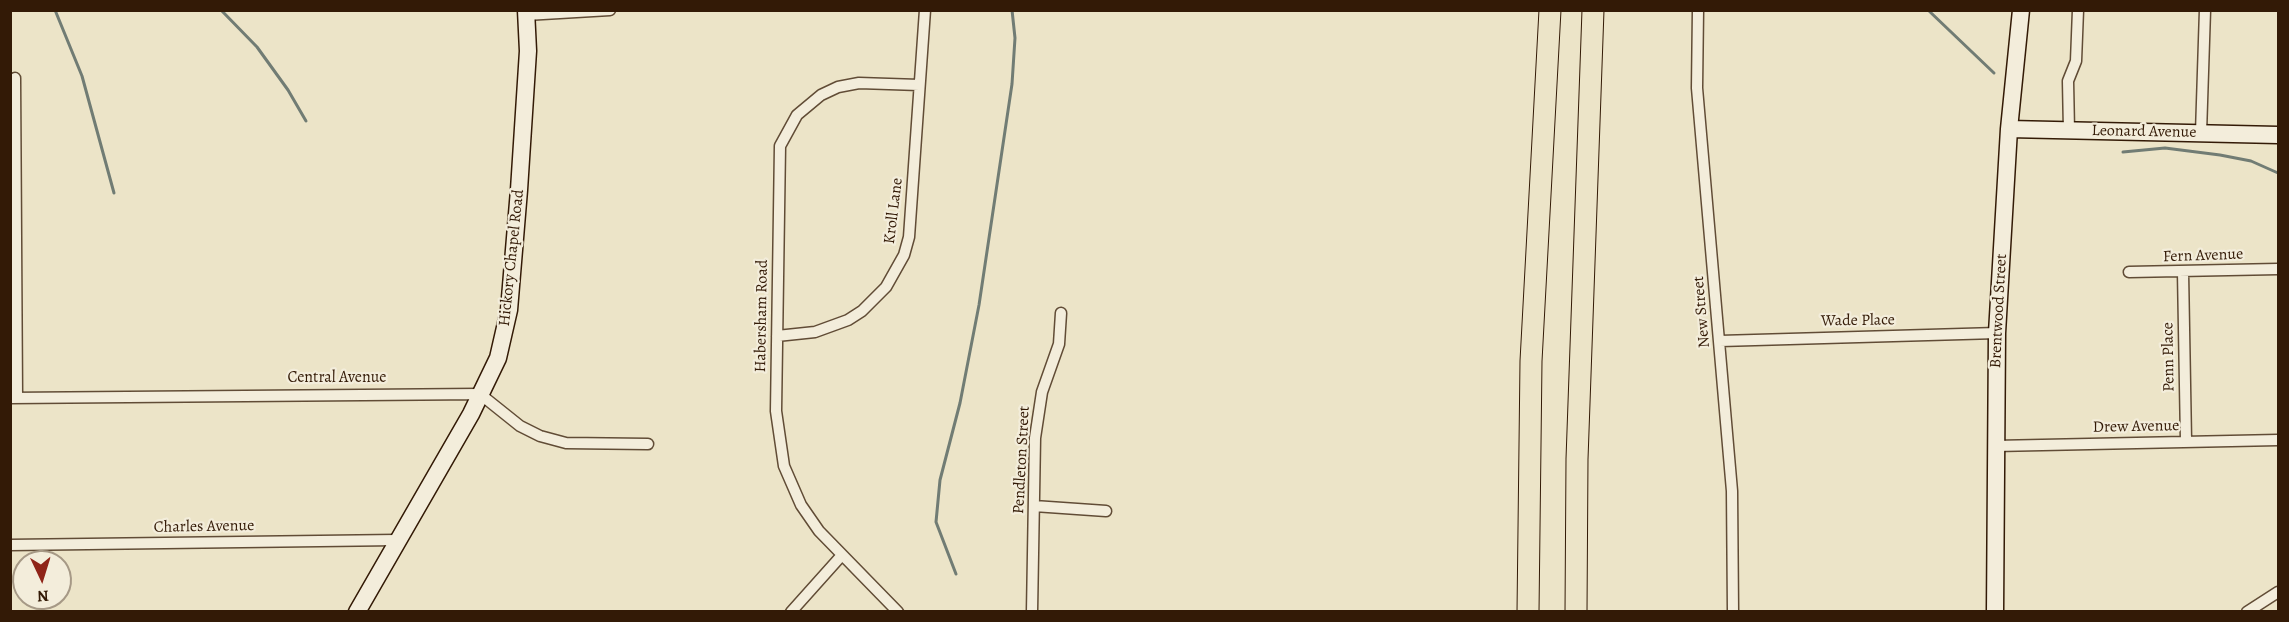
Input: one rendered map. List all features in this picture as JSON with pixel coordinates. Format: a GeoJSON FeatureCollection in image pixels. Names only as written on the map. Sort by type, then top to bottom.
{"type":"FeatureCollection","features":[{"type":"Feature","properties":{"kind":"highway"},"geometry":{"type":"LineString","coordinates":[[1540,10],[1539,39],[1548,73]]}},
{"type":"Feature","properties":{"kind":"highway"},"geometry":{"type":"LineString","coordinates":[[1528,612],[1531,361],[1550,10]]}},
{"type":"Feature","properties":{"kind":"highway"},"geometry":{"type":"LineString","coordinates":[[1577,609],[1577,459],[1593,10]]}},
{"type":"Feature","properties":{"kind":"highway"},"geometry":{"type":"LineString","coordinates":[[1589,136],[1601,97],[1605,10]]}},
{"type":"Feature","properties":{"kind":"street"},"geometry":{"type":"LineString","coordinates":[[526,13],[610,10]]}},
{"type":"Feature","properties":{"kind":"street","name":"Kroll Lane"},"geometry":{"type":"LineString","coordinates":[[777,336],[815,332],[848,320],[874,300],[895,273],[909,237],[926,10]]}},
{"type":"Feature","properties":{"kind":"street","name":"New Street"},"geometry":{"type":"LineString","coordinates":[[1698,10],[1697,88],[1732,491],[1733,612]]}},
{"type":"Feature","properties":{"kind":"street","name":"Brentwood Street"},"geometry":{"type":"LineString","coordinates":[[1995,612],[1997,333],[2009,129],[2021,10]]}},
{"type":"Feature","properties":{"kind":"street"},"geometry":{"type":"LineString","coordinates":[[2069,131],[2068,81],[2076,61],[2078,10]]}},
{"type":"Feature","properties":{"kind":"street"},"geometry":{"type":"LineString","coordinates":[[2201,133],[2205,10]]}},
{"type":"Feature","properties":{"kind":"street","name":"Hickory Chapel Road"},"geometry":{"type":"LineString","coordinates":[[357,612],[498,358],[509,310],[527,62],[526,13]]}},
{"type":"Feature","properties":{"kind":"street"},"geometry":{"type":"LineString","coordinates":[[14,398],[15,78]]}},
{"type":"Feature","properties":{"kind":"street","name":"Habersham Road"},"geometry":{"type":"LineString","coordinates":[[898,612],[819,531],[801,505],[784,466],[776,411],[780,146],[788,129],[808,104],[838,87],[859,83],[920,85]]}},
{"type":"Feature","properties":{"kind":"street","name":"Leonard Avenue"},"geometry":{"type":"LineString","coordinates":[[2009,129],[2278,135]]}},
{"type":"Feature","properties":{"kind":"street","name":"Fern Avenue"},"geometry":{"type":"LineString","coordinates":[[2129,272],[2278,269]]}},
{"type":"Feature","properties":{"kind":"street","name":"Penn Place"},"geometry":{"type":"LineString","coordinates":[[2183,272],[2186,441]]}},
{"type":"Feature","properties":{"kind":"street","name":"Pendleton Street"},"geometry":{"type":"LineString","coordinates":[[1032,612],[1035,438],[1042,392],[1059,344],[1061,313]]}},
{"type":"Feature","properties":{"kind":"street","name":"Wade Place"},"geometry":{"type":"LineString","coordinates":[[1720,341],[1997,333]]}},
{"type":"Feature","properties":{"kind":"street"},"geometry":{"type":"LineString","coordinates":[[480,394],[520,426],[566,443],[648,444]]}},
{"type":"Feature","properties":{"kind":"street","name":"Central Avenue"},"geometry":{"type":"LineString","coordinates":[[14,398],[480,394]]}},
{"type":"Feature","properties":{"kind":"street","name":"Drew Avenue"},"geometry":{"type":"LineString","coordinates":[[1995,446],[2278,440]]}},
{"type":"Feature","properties":{"kind":"street"},"geometry":{"type":"LineString","coordinates":[[1034,506],[1106,511]]}},
{"type":"Feature","properties":{"kind":"street","name":"Charles Avenue"},"geometry":{"type":"LineString","coordinates":[[10,545],[397,540]]}},
{"type":"Feature","properties":{"kind":"street"},"geometry":{"type":"LineString","coordinates":[[790,612],[842,555]]}},
{"type":"Feature","properties":{"kind":"street"},"geometry":{"type":"LineString","coordinates":[[2247,612],[2278,592]]}},
{"type":"Feature","properties":{"kind":"waterway"},"geometry":{"type":"LineString","coordinates":[[55,10],[82,76],[114,193]]}},
{"type":"Feature","properties":{"kind":"waterway"},"geometry":{"type":"LineString","coordinates":[[221,10],[257,47],[288,90],[306,121]]}},
{"type":"Feature","properties":{"kind":"waterway"},"geometry":{"type":"LineString","coordinates":[[956,574],[936,522],[940,480],[960,403],[979,305],[1012,84],[1015,38],[1012,10]]}},
{"type":"Feature","properties":{"kind":"waterway"},"geometry":{"type":"LineString","coordinates":[[1928,10],[1994,73]]}},
{"type":"Feature","properties":{"kind":"waterway"},"geometry":{"type":"LineString","coordinates":[[2123,152],[2165,148],[2220,155],[2251,161],[2278,173]]}}]}
